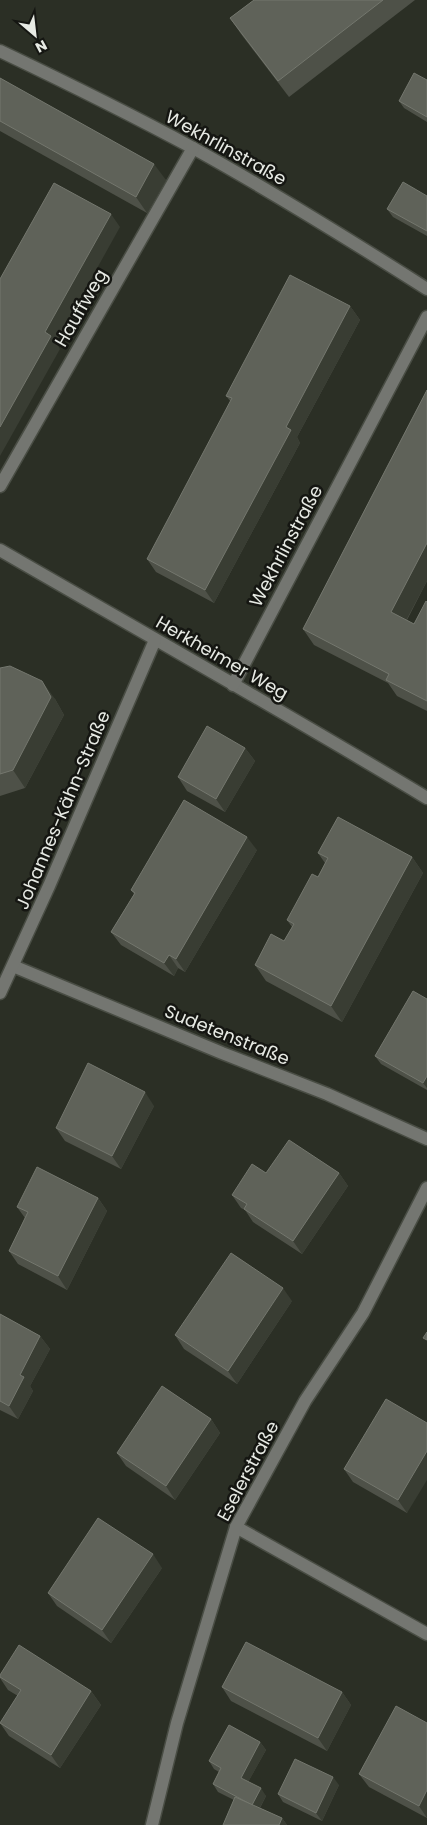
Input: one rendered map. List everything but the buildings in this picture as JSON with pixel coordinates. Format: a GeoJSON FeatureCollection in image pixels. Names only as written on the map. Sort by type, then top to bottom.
{"type":"FeatureCollection","features":[{"type":"Feature","properties":{"kind":"street","name":"Wekhrlinstraße"},"geometry":{"type":"LineString","coordinates":[[0,51],[193,148],[319,221],[427,288]]}},
{"type":"Feature","properties":{"kind":"street","name":"Hauffweg"},"geometry":{"type":"LineString","coordinates":[[0,486],[193,148]]}},
{"type":"Feature","properties":{"kind":"street","name":"Wekhrlinstraße"},"geometry":{"type":"LineString","coordinates":[[233,685],[427,317]]}},
{"type":"Feature","properties":{"kind":"street","name":"Herkheimer Weg"},"geometry":{"type":"LineString","coordinates":[[0,550],[327,738],[427,798]]}},
{"type":"Feature","properties":{"kind":"street","name":"Johannes-Kähn-Straße"},"geometry":{"type":"LineString","coordinates":[[0,993],[14,966],[155,640]]}},
{"type":"Feature","properties":{"kind":"street","name":"Sudetenstraße"},"geometry":{"type":"LineString","coordinates":[[14,966],[222,1053],[327,1094],[427,1139]]}},
{"type":"Feature","properties":{"kind":"street","name":"Eselerstraße"},"geometry":{"type":"LineString","coordinates":[[152,1825],[178,1723],[236,1527],[305,1401],[363,1313],[427,1188]]}},
{"type":"Feature","properties":{"kind":"street"},"geometry":{"type":"LineString","coordinates":[[236,1527],[427,1634]]}}]}
